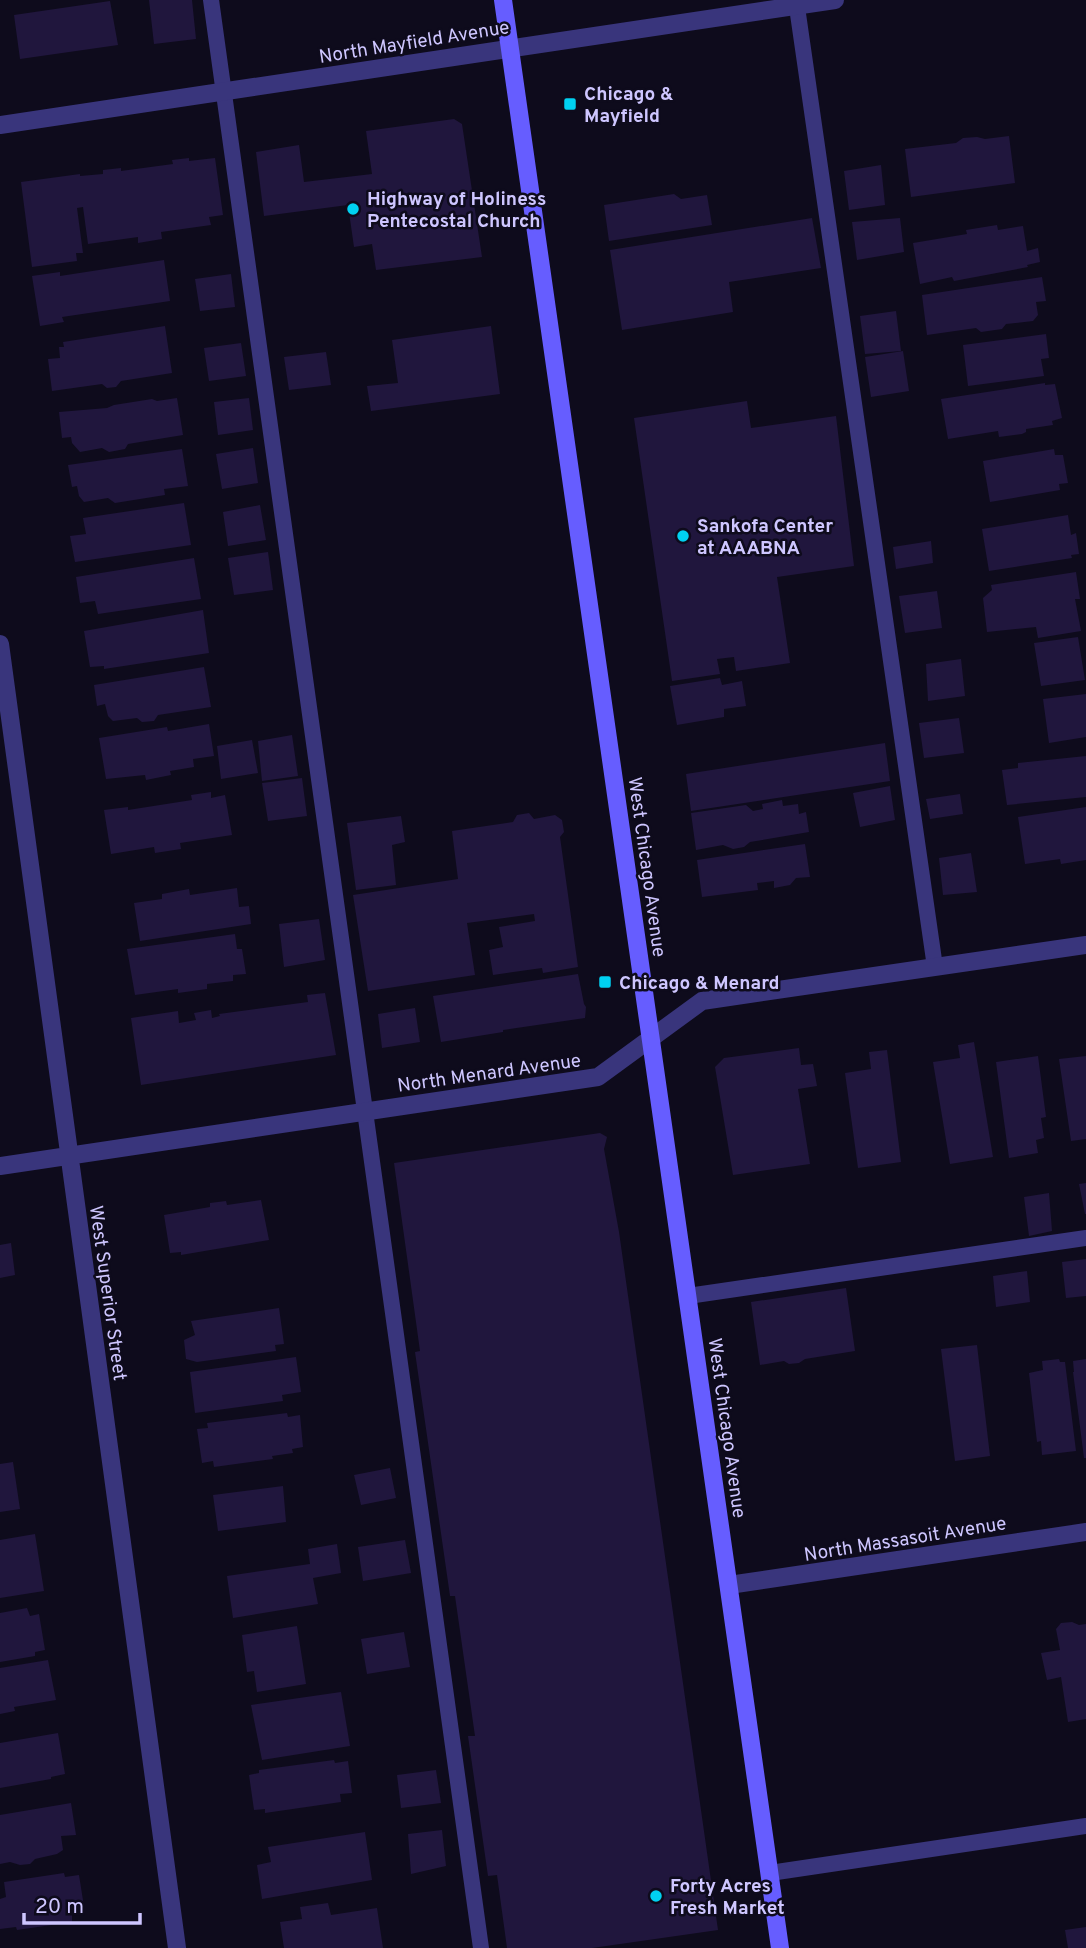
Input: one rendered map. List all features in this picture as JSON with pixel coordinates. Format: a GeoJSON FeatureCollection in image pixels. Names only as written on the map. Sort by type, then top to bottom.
{"type":"FeatureCollection","features":[{"type":"Feature","properties":{"kind":"main road","name":"West Chicago Avenue"},"geometry":{"type":"LineString","coordinates":[[503,0],[780,1948]]}},
{"type":"Feature","properties":{"kind":"street","name":"North Mayfield Avenue"},"geometry":{"type":"LineString","coordinates":[[0,125],[797,3],[835,0]]}},
{"type":"Feature","properties":{"kind":"street","name":"West Superior Street"},"geometry":{"type":"LineString","coordinates":[[0,644],[177,1948]]}},
{"type":"Feature","properties":{"kind":"street","name":"North Menard Avenue"},"geometry":{"type":"LineString","coordinates":[[0,1166],[598,1077],[702,1001],[1086,945]]}},
{"type":"Feature","properties":{"kind":"street","name":"North Massasoit Avenue"},"geometry":{"type":"LineString","coordinates":[[729,1585],[1086,1532]]}},
{"type":"Feature","properties":{"kind":"lane"},"geometry":{"type":"LineString","coordinates":[[211,0],[481,1948]]}},
{"type":"Feature","properties":{"kind":"lane"},"geometry":{"type":"LineString","coordinates":[[797,3],[935,967]]}},
{"type":"Feature","properties":{"kind":"lane"},"geometry":{"type":"LineString","coordinates":[[688,1296],[1086,1238]]}},
{"type":"Feature","properties":{"kind":"lane"},"geometry":{"type":"LineString","coordinates":[[770,1873],[1086,1826]]}},
{"type":"Feature","properties":{"kind":"building"},"geometry":{"type":"Polygon","coordinates":[[[149,0],[192,0],[196,39],[154,44],[149,0]]]}},
{"type":"Feature","properties":{"kind":"building"},"geometry":{"type":"Polygon","coordinates":[[[110,1],[118,45],[20,59],[14,15],[110,1]]]}},
{"type":"Feature","properties":{"kind":"building"},"geometry":{"type":"Polygon","coordinates":[[[454,119],[462,124],[482,257],[376,270],[372,244],[354,247],[348,205],[264,216],[256,152],[299,145],[304,182],[372,174],[366,131],[454,119]]]}},
{"type":"Feature","properties":{"kind":"building"},"geometry":{"type":"Polygon","coordinates":[[[1009,136],[1015,183],[911,197],[905,149],[956,143],[963,138],[1009,136]]]}},
{"type":"Feature","properties":{"kind":"building"},"geometry":{"type":"Polygon","coordinates":[[[189,158],[189,161],[215,158],[223,215],[209,217],[211,225],[161,232],[162,239],[138,243],[138,237],[88,244],[83,207],[77,208],[83,253],[76,253],[77,261],[32,267],[21,182],[80,174],[103,174],[103,170],[121,168],[121,171],[173,164],[172,160],[189,158]]]}},
{"type":"Feature","properties":{"kind":"building"},"geometry":{"type":"Polygon","coordinates":[[[881,165],[885,205],[849,210],[844,171],[881,165]]]}},
{"type":"Feature","properties":{"kind":"building"},"geometry":{"type":"Polygon","coordinates":[[[674,194],[681,199],[707,195],[712,225],[609,241],[604,205],[674,194]]]}},
{"type":"Feature","properties":{"kind":"building"},"geometry":{"type":"Polygon","coordinates":[[[812,218],[821,268],[729,282],[733,312],[622,330],[610,250],[812,218]]]}},
{"type":"Feature","properties":{"kind":"building"},"geometry":{"type":"Polygon","coordinates":[[[900,218],[904,252],[857,260],[852,222],[900,218]]]}},
{"type":"Feature","properties":{"kind":"building"},"geometry":{"type":"Polygon","coordinates":[[[997,225],[998,230],[1023,226],[1027,251],[1038,248],[1040,262],[1027,265],[1028,267],[954,281],[952,277],[920,284],[913,243],[967,234],[966,230],[997,225]]]}},
{"type":"Feature","properties":{"kind":"building"},"geometry":{"type":"Polygon","coordinates":[[[164,260],[170,301],[62,317],[64,322],[40,326],[32,276],[60,272],[60,276],[164,260]]]}},
{"type":"Feature","properties":{"kind":"building"},"geometry":{"type":"Polygon","coordinates":[[[231,274],[235,307],[200,311],[195,279],[231,274]]]}},
{"type":"Feature","properties":{"kind":"building"},"geometry":{"type":"Polygon","coordinates":[[[1042,277],[1046,301],[1036,302],[1038,315],[1033,321],[1006,324],[1002,329],[981,332],[976,328],[927,335],[922,295],[1042,277]]]}},
{"type":"Feature","properties":{"kind":"building"},"geometry":{"type":"Polygon","coordinates":[[[896,311],[901,351],[865,354],[860,316],[896,311]]]}},
{"type":"Feature","properties":{"kind":"building"},"geometry":{"type":"Polygon","coordinates":[[[165,326],[172,373],[121,381],[116,387],[107,388],[102,384],[52,391],[48,359],[60,358],[59,347],[64,347],[63,342],[165,326]]]}},
{"type":"Feature","properties":{"kind":"building"},"geometry":{"type":"Polygon","coordinates":[[[491,326],[500,394],[371,411],[367,386],[398,383],[392,340],[491,326]]]}},
{"type":"Feature","properties":{"kind":"building"},"geometry":{"type":"Polygon","coordinates":[[[1046,334],[1049,358],[1041,359],[1044,376],[968,386],[963,345],[1046,334]]]}},
{"type":"Feature","properties":{"kind":"building"},"geometry":{"type":"Polygon","coordinates":[[[241,343],[246,376],[209,381],[204,348],[241,343]]]}},
{"type":"Feature","properties":{"kind":"building"},"geometry":{"type":"Polygon","coordinates":[[[903,351],[909,391],[871,397],[865,357],[903,351]]]}},
{"type":"Feature","properties":{"kind":"building"},"geometry":{"type":"Polygon","coordinates":[[[326,352],[331,385],[289,390],[284,357],[326,352]]]}},
{"type":"Feature","properties":{"kind":"building"},"geometry":{"type":"Polygon","coordinates":[[[1045,383],[1055,384],[1062,418],[1052,421],[1053,425],[1026,429],[1022,434],[999,437],[998,431],[948,439],[941,399],[1045,383]]]}},
{"type":"Feature","properties":{"kind":"building"},"geometry":{"type":"Polygon","coordinates":[[[177,398],[183,435],[128,444],[125,449],[109,452],[102,448],[80,452],[72,443],[71,437],[62,438],[59,412],[177,398]]]}},
{"type":"Feature","properties":{"kind":"building"},"geometry":{"type":"Polygon","coordinates":[[[249,398],[253,430],[218,435],[214,402],[249,398]]]}},
{"type":"Feature","properties":{"kind":"building"},"geometry":{"type":"Polygon","coordinates":[[[747,401],[751,428],[836,416],[854,566],[777,577],[790,663],[736,671],[734,657],[717,659],[720,674],[672,681],[634,418],[747,401]]]}},
{"type":"Feature","properties":{"kind":"building"},"geometry":{"type":"Polygon","coordinates":[[[253,448],[258,483],[222,489],[216,454],[253,448]]]}},
{"type":"Feature","properties":{"kind":"building"},"geometry":{"type":"Polygon","coordinates":[[[182,449],[188,486],[164,489],[165,495],[115,503],[108,498],[84,502],[79,496],[77,486],[72,487],[68,465],[182,449]]]}},
{"type":"Feature","properties":{"kind":"building"},"geometry":{"type":"Polygon","coordinates":[[[1054,449],[1055,455],[1063,455],[1068,483],[1059,484],[1060,490],[990,502],[983,461],[1054,449]]]}},
{"type":"Feature","properties":{"kind":"building"},"geometry":{"type":"Polygon","coordinates":[[[184,503],[191,545],[75,562],[70,536],[86,534],[83,518],[184,503]]]}},
{"type":"Feature","properties":{"kind":"building"},"geometry":{"type":"Polygon","coordinates":[[[260,505],[266,540],[228,546],[223,512],[260,505]]]}},
{"type":"Feature","properties":{"kind":"building"},"geometry":{"type":"Polygon","coordinates":[[[1068,515],[1071,535],[1076,533],[1079,554],[1071,555],[1072,558],[989,571],[982,529],[1068,515]]]}},
{"type":"Feature","properties":{"kind":"building"},"geometry":{"type":"Polygon","coordinates":[[[931,541],[933,563],[896,569],[893,547],[931,541]]]}},
{"type":"Feature","properties":{"kind":"building"},"geometry":{"type":"Polygon","coordinates":[[[268,552],[273,590],[234,595],[228,558],[268,552]]]}},
{"type":"Feature","properties":{"kind":"building"},"geometry":{"type":"Polygon","coordinates":[[[194,558],[201,599],[98,614],[95,601],[80,603],[76,577],[194,558]]]}},
{"type":"Feature","properties":{"kind":"building"},"geometry":{"type":"Polygon","coordinates":[[[1076,572],[1080,599],[1075,599],[1081,631],[1038,638],[1036,627],[987,632],[983,598],[992,590],[991,585],[1076,572]]]}},
{"type":"Feature","properties":{"kind":"building"},"geometry":{"type":"Polygon","coordinates":[[[937,591],[942,628],[905,633],[899,596],[937,591]]]}},
{"type":"Feature","properties":{"kind":"building"},"geometry":{"type":"Polygon","coordinates":[[[203,610],[209,653],[104,669],[104,666],[90,667],[84,631],[203,610]]]}},
{"type":"Feature","properties":{"kind":"building"},"geometry":{"type":"Polygon","coordinates":[[[1078,637],[1085,680],[1041,686],[1034,643],[1078,637]]]}},
{"type":"Feature","properties":{"kind":"building"},"geometry":{"type":"Polygon","coordinates":[[[961,659],[965,696],[928,701],[926,664],[961,659]]]}},
{"type":"Feature","properties":{"kind":"building"},"geometry":{"type":"Polygon","coordinates":[[[204,667],[211,707],[158,715],[154,721],[142,722],[137,718],[113,721],[108,716],[105,704],[97,706],[94,685],[204,667]]]}},
{"type":"Feature","properties":{"kind":"building"},"geometry":{"type":"Polygon","coordinates":[[[720,678],[722,685],[742,681],[746,706],[724,709],[724,717],[677,725],[670,686],[720,678]]]}},
{"type":"Feature","properties":{"kind":"building"},"geometry":{"type":"Polygon","coordinates":[[[1086,694],[1086,737],[1049,743],[1043,699],[1086,694]]]}},
{"type":"Feature","properties":{"kind":"building"},"geometry":{"type":"Polygon","coordinates":[[[959,718],[964,753],[924,758],[919,723],[959,718]]]}},
{"type":"Feature","properties":{"kind":"building"},"geometry":{"type":"Polygon","coordinates":[[[209,724],[214,756],[193,759],[194,767],[170,771],[171,775],[146,780],[145,775],[106,779],[99,738],[167,727],[168,731],[209,724]]]}},
{"type":"Feature","properties":{"kind":"building"},"geometry":{"type":"Polygon","coordinates":[[[292,735],[298,776],[262,781],[258,741],[292,735]]]}},
{"type":"Feature","properties":{"kind":"building"},"geometry":{"type":"Polygon","coordinates":[[[252,740],[258,773],[221,779],[217,746],[252,740]]]}},
{"type":"Feature","properties":{"kind":"building"},"geometry":{"type":"Polygon","coordinates":[[[885,743],[890,781],[691,811],[686,774],[885,743]]]}},
{"type":"Feature","properties":{"kind":"building"},"geometry":{"type":"Polygon","coordinates":[[[1086,756],[1086,797],[1007,805],[1002,770],[1018,768],[1018,763],[1086,756]]]}},
{"type":"Feature","properties":{"kind":"building"},"geometry":{"type":"Polygon","coordinates":[[[302,778],[307,816],[268,821],[262,783],[302,778]]]}},
{"type":"Feature","properties":{"kind":"building"},"geometry":{"type":"Polygon","coordinates":[[[890,786],[895,820],[860,827],[853,793],[890,786]]]}},
{"type":"Feature","properties":{"kind":"building"},"geometry":{"type":"Polygon","coordinates":[[[211,792],[211,798],[225,795],[232,835],[180,843],[181,849],[155,853],[154,847],[111,854],[104,810],[128,807],[128,810],[192,800],[191,795],[211,792]]]}},
{"type":"Feature","properties":{"kind":"building"},"geometry":{"type":"Polygon","coordinates":[[[960,794],[963,814],[930,819],[926,799],[960,794]]]}},
{"type":"Feature","properties":{"kind":"building"},"geometry":{"type":"Polygon","coordinates":[[[782,800],[783,806],[798,804],[799,814],[806,812],[809,832],[750,842],[744,847],[733,849],[723,845],[696,850],[691,813],[746,805],[753,811],[763,809],[762,804],[782,800]]]}},
{"type":"Feature","properties":{"kind":"building"},"geometry":{"type":"Polygon","coordinates":[[[1086,807],[1086,860],[1061,864],[1060,859],[1025,864],[1018,817],[1086,807]]]}},
{"type":"Feature","properties":{"kind":"building"},"geometry":{"type":"Polygon","coordinates":[[[529,813],[534,819],[555,815],[562,820],[564,832],[560,837],[578,967],[543,973],[542,968],[493,975],[489,950],[503,947],[499,927],[535,921],[534,914],[467,923],[475,975],[368,991],[353,895],[458,879],[452,831],[513,822],[517,815],[529,813]]]}},
{"type":"Feature","properties":{"kind":"building"},"geometry":{"type":"Polygon","coordinates":[[[401,816],[405,842],[392,845],[396,885],[356,890],[347,823],[401,816]]]}},
{"type":"Feature","properties":{"kind":"building"},"geometry":{"type":"Polygon","coordinates":[[[805,844],[810,877],[796,878],[790,885],[774,888],[774,881],[757,883],[758,890],[702,897],[697,860],[805,844]]]}},
{"type":"Feature","properties":{"kind":"building"},"geometry":{"type":"Polygon","coordinates":[[[971,853],[977,892],[943,895],[939,858],[971,853]]]}},
{"type":"Feature","properties":{"kind":"building"},"geometry":{"type":"Polygon","coordinates":[[[237,888],[239,907],[249,906],[251,924],[140,941],[134,903],[162,899],[162,894],[189,889],[190,895],[237,888]]]}},
{"type":"Feature","properties":{"kind":"building"},"geometry":{"type":"Polygon","coordinates":[[[319,919],[325,960],[284,967],[279,924],[319,919]]]}},
{"type":"Feature","properties":{"kind":"building"},"geometry":{"type":"Polygon","coordinates":[[[235,934],[237,949],[242,949],[246,974],[233,975],[233,981],[207,984],[207,989],[178,993],[178,989],[135,995],[127,949],[235,934]]]}},
{"type":"Feature","properties":{"kind":"building"},"geometry":{"type":"Polygon","coordinates":[[[578,974],[586,1007],[585,1018],[441,1042],[433,996],[578,974]]]}},
{"type":"Feature","properties":{"kind":"building"},"geometry":{"type":"Polygon","coordinates":[[[325,993],[336,1055],[141,1085],[131,1018],[178,1011],[179,1023],[196,1020],[194,1013],[211,1010],[212,1018],[220,1016],[219,1014],[308,1002],[307,995],[325,993]]]}},
{"type":"Feature","properties":{"kind":"building"},"geometry":{"type":"Polygon","coordinates":[[[415,1008],[420,1042],[382,1048],[378,1014],[415,1008]]]}},
{"type":"Feature","properties":{"kind":"building"},"geometry":{"type":"Polygon","coordinates":[[[974,1042],[993,1157],[950,1164],[933,1062],[960,1058],[958,1045],[974,1042]]]}},
{"type":"Feature","properties":{"kind":"building"},"geometry":{"type":"Polygon","coordinates":[[[799,1048],[801,1065],[813,1064],[817,1086],[798,1089],[810,1164],[733,1175],[715,1067],[724,1058],[799,1048]]]}},
{"type":"Feature","properties":{"kind":"building"},"geometry":{"type":"Polygon","coordinates":[[[887,1050],[901,1162],[858,1168],[845,1073],[871,1069],[869,1052],[887,1050]]]}},
{"type":"Feature","properties":{"kind":"building"},"geometry":{"type":"Polygon","coordinates":[[[1038,1056],[1046,1117],[1041,1118],[1044,1138],[1036,1140],[1038,1153],[1009,1158],[996,1062],[1038,1056]]]}},
{"type":"Feature","properties":{"kind":"building"},"geometry":{"type":"Polygon","coordinates":[[[1086,1056],[1086,1139],[1071,1141],[1059,1059],[1086,1056]]]}},
{"type":"Feature","properties":{"kind":"building"},"geometry":{"type":"Polygon","coordinates":[[[600,1133],[607,1137],[604,1149],[619,1232],[718,1930],[592,1948],[507,1948],[497,1875],[488,1876],[468,1736],[475,1736],[455,1596],[450,1596],[415,1352],[420,1351],[394,1163],[600,1133]]]}},
{"type":"Feature","properties":{"kind":"building"},"geometry":{"type":"Polygon","coordinates":[[[1086,1183],[1086,1214],[1085,1214],[1079,1184],[1086,1183]]]}},
{"type":"Feature","properties":{"kind":"building"},"geometry":{"type":"Polygon","coordinates":[[[1049,1193],[1052,1231],[1029,1236],[1024,1197],[1049,1193]]]}},
{"type":"Feature","properties":{"kind":"building"},"geometry":{"type":"Polygon","coordinates":[[[261,1200],[269,1240],[181,1255],[181,1252],[170,1253],[164,1215],[210,1207],[210,1203],[226,1201],[227,1205],[261,1200]]]}},
{"type":"Feature","properties":{"kind":"building"},"geometry":{"type":"Polygon","coordinates":[[[11,1243],[15,1275],[0,1278],[0,1245],[11,1243]]]}},
{"type":"Feature","properties":{"kind":"building"},"geometry":{"type":"Polygon","coordinates":[[[1086,1259],[1086,1296],[1066,1298],[1062,1262],[1086,1259]]]}},
{"type":"Feature","properties":{"kind":"building"},"geometry":{"type":"Polygon","coordinates":[[[1027,1271],[1030,1302],[996,1307],[993,1276],[1027,1271]]]}},
{"type":"Feature","properties":{"kind":"building"},"geometry":{"type":"Polygon","coordinates":[[[846,1288],[855,1351],[805,1359],[799,1363],[789,1364],[784,1361],[760,1365],[751,1302],[846,1288]]]}},
{"type":"Feature","properties":{"kind":"building"},"geometry":{"type":"Polygon","coordinates":[[[279,1308],[284,1344],[275,1345],[276,1351],[197,1362],[186,1359],[184,1340],[195,1335],[191,1321],[279,1308]]]}},
{"type":"Feature","properties":{"kind":"building"},"geometry":{"type":"Polygon","coordinates":[[[977,1345],[990,1456],[955,1461],[941,1349],[977,1345]]]}},
{"type":"Feature","properties":{"kind":"building"},"geometry":{"type":"Polygon","coordinates":[[[296,1357],[301,1392],[282,1395],[283,1401],[195,1413],[190,1372],[296,1357]]]}},
{"type":"Feature","properties":{"kind":"building"},"geometry":{"type":"Polygon","coordinates":[[[1059,1359],[1060,1362],[1065,1362],[1076,1451],[1042,1455],[1041,1441],[1037,1442],[1029,1373],[1043,1370],[1042,1361],[1059,1359]]]}},
{"type":"Feature","properties":{"kind":"building"},"geometry":{"type":"Polygon","coordinates":[[[1086,1359],[1086,1458],[1084,1458],[1073,1361],[1086,1359]]]}},
{"type":"Feature","properties":{"kind":"building"},"geometry":{"type":"Polygon","coordinates":[[[287,1413],[288,1417],[300,1415],[303,1447],[292,1449],[293,1453],[272,1456],[273,1459],[214,1467],[213,1461],[202,1463],[197,1429],[208,1428],[207,1423],[287,1413]]]}},
{"type":"Feature","properties":{"kind":"building"},"geometry":{"type":"Polygon","coordinates":[[[13,1462],[20,1509],[0,1512],[0,1464],[13,1462]]]}},
{"type":"Feature","properties":{"kind":"building"},"geometry":{"type":"Polygon","coordinates":[[[390,1468],[396,1498],[361,1505],[354,1475],[390,1468]]]}},
{"type":"Feature","properties":{"kind":"building"},"geometry":{"type":"Polygon","coordinates":[[[283,1486],[286,1522],[218,1531],[213,1495],[283,1486]]]}},
{"type":"Feature","properties":{"kind":"building"},"geometry":{"type":"Polygon","coordinates":[[[35,1534],[44,1591],[0,1598],[0,1540],[35,1534]]]}},
{"type":"Feature","properties":{"kind":"building"},"geometry":{"type":"Polygon","coordinates":[[[405,1540],[411,1573],[363,1581],[358,1547],[405,1540]]]}},
{"type":"Feature","properties":{"kind":"building"},"geometry":{"type":"Polygon","coordinates":[[[337,1544],[341,1573],[313,1578],[318,1604],[233,1618],[227,1576],[310,1564],[308,1549],[337,1544]]]}},
{"type":"Feature","properties":{"kind":"building"},"geometry":{"type":"Polygon","coordinates":[[[27,1608],[30,1616],[39,1614],[45,1650],[35,1652],[35,1656],[0,1662],[0,1613],[27,1608]]]}},
{"type":"Feature","properties":{"kind":"building"},"geometry":{"type":"Polygon","coordinates":[[[1061,1623],[1086,1624],[1086,1719],[1068,1722],[1061,1677],[1047,1680],[1041,1653],[1060,1650],[1056,1629],[1061,1623]]]}},
{"type":"Feature","properties":{"kind":"building"},"geometry":{"type":"Polygon","coordinates":[[[297,1626],[306,1684],[257,1692],[254,1671],[247,1672],[242,1635],[297,1626]]]}},
{"type":"Feature","properties":{"kind":"building"},"geometry":{"type":"Polygon","coordinates":[[[404,1632],[410,1667],[367,1674],[361,1639],[404,1632]]]}},
{"type":"Feature","properties":{"kind":"building"},"geometry":{"type":"Polygon","coordinates":[[[48,1660],[56,1700],[14,1707],[15,1711],[0,1714],[0,1668],[48,1660]]]}},
{"type":"Feature","properties":{"kind":"building"},"geometry":{"type":"Polygon","coordinates":[[[341,1692],[350,1746],[262,1760],[251,1705],[341,1692]]]}},
{"type":"Feature","properties":{"kind":"building"},"geometry":{"type":"Polygon","coordinates":[[[58,1733],[65,1774],[0,1788],[0,1743],[58,1733]]]}},
{"type":"Feature","properties":{"kind":"building"},"geometry":{"type":"Polygon","coordinates":[[[334,1760],[335,1763],[348,1761],[352,1793],[340,1794],[341,1802],[265,1813],[265,1809],[254,1810],[249,1775],[259,1773],[259,1770],[334,1760]]]}},
{"type":"Feature","properties":{"kind":"building"},"geometry":{"type":"Polygon","coordinates":[[[436,1770],[441,1803],[401,1808],[397,1775],[436,1770]]]}},
{"type":"Feature","properties":{"kind":"building"},"geometry":{"type":"Polygon","coordinates":[[[71,1803],[76,1835],[61,1836],[63,1850],[35,1859],[30,1864],[0,1864],[0,1815],[71,1803]]]}},
{"type":"Feature","properties":{"kind":"building"},"geometry":{"type":"Polygon","coordinates":[[[442,1830],[446,1866],[411,1874],[408,1834],[442,1830]]]}},
{"type":"Feature","properties":{"kind":"building"},"geometry":{"type":"Polygon","coordinates":[[[365,1832],[372,1880],[262,1899],[257,1865],[271,1862],[268,1847],[365,1832]]]}},
{"type":"Feature","properties":{"kind":"building"},"geometry":{"type":"Polygon","coordinates":[[[64,1873],[65,1877],[79,1875],[85,1913],[72,1915],[72,1922],[17,1930],[16,1927],[0,1929],[0,1899],[6,1897],[4,1882],[64,1873]]]}},
{"type":"Feature","properties":{"kind":"building"},"geometry":{"type":"Polygon","coordinates":[[[328,1903],[331,1915],[377,1908],[383,1948],[284,1948],[280,1922],[302,1919],[300,1907],[328,1903]]]}},
{"type":"Feature","properties":{"kind":"building"},"geometry":{"type":"Polygon","coordinates":[[[1086,1927],[1086,1948],[1068,1948],[1065,1930],[1086,1927]]]}},
{"type":"Feature","properties":{"kind":"place","name":"Chicago & Mayfield"},"geometry":{"type":"Point","coordinates":[570,104]}},
{"type":"Feature","properties":{"kind":"place","name":"Highway of Holiness Pentecostal Church"},"geometry":{"type":"Point","coordinates":[353,209]}},
{"type":"Feature","properties":{"kind":"place","name":"Sankofa Center at AAABNA"},"geometry":{"type":"Point","coordinates":[683,536]}},
{"type":"Feature","properties":{"kind":"place","name":"Chicago & Menard"},"geometry":{"type":"Point","coordinates":[605,982]}},
{"type":"Feature","properties":{"kind":"place","name":"Forty Acres Fresh Market"},"geometry":{"type":"Point","coordinates":[656,1896]}}]}
